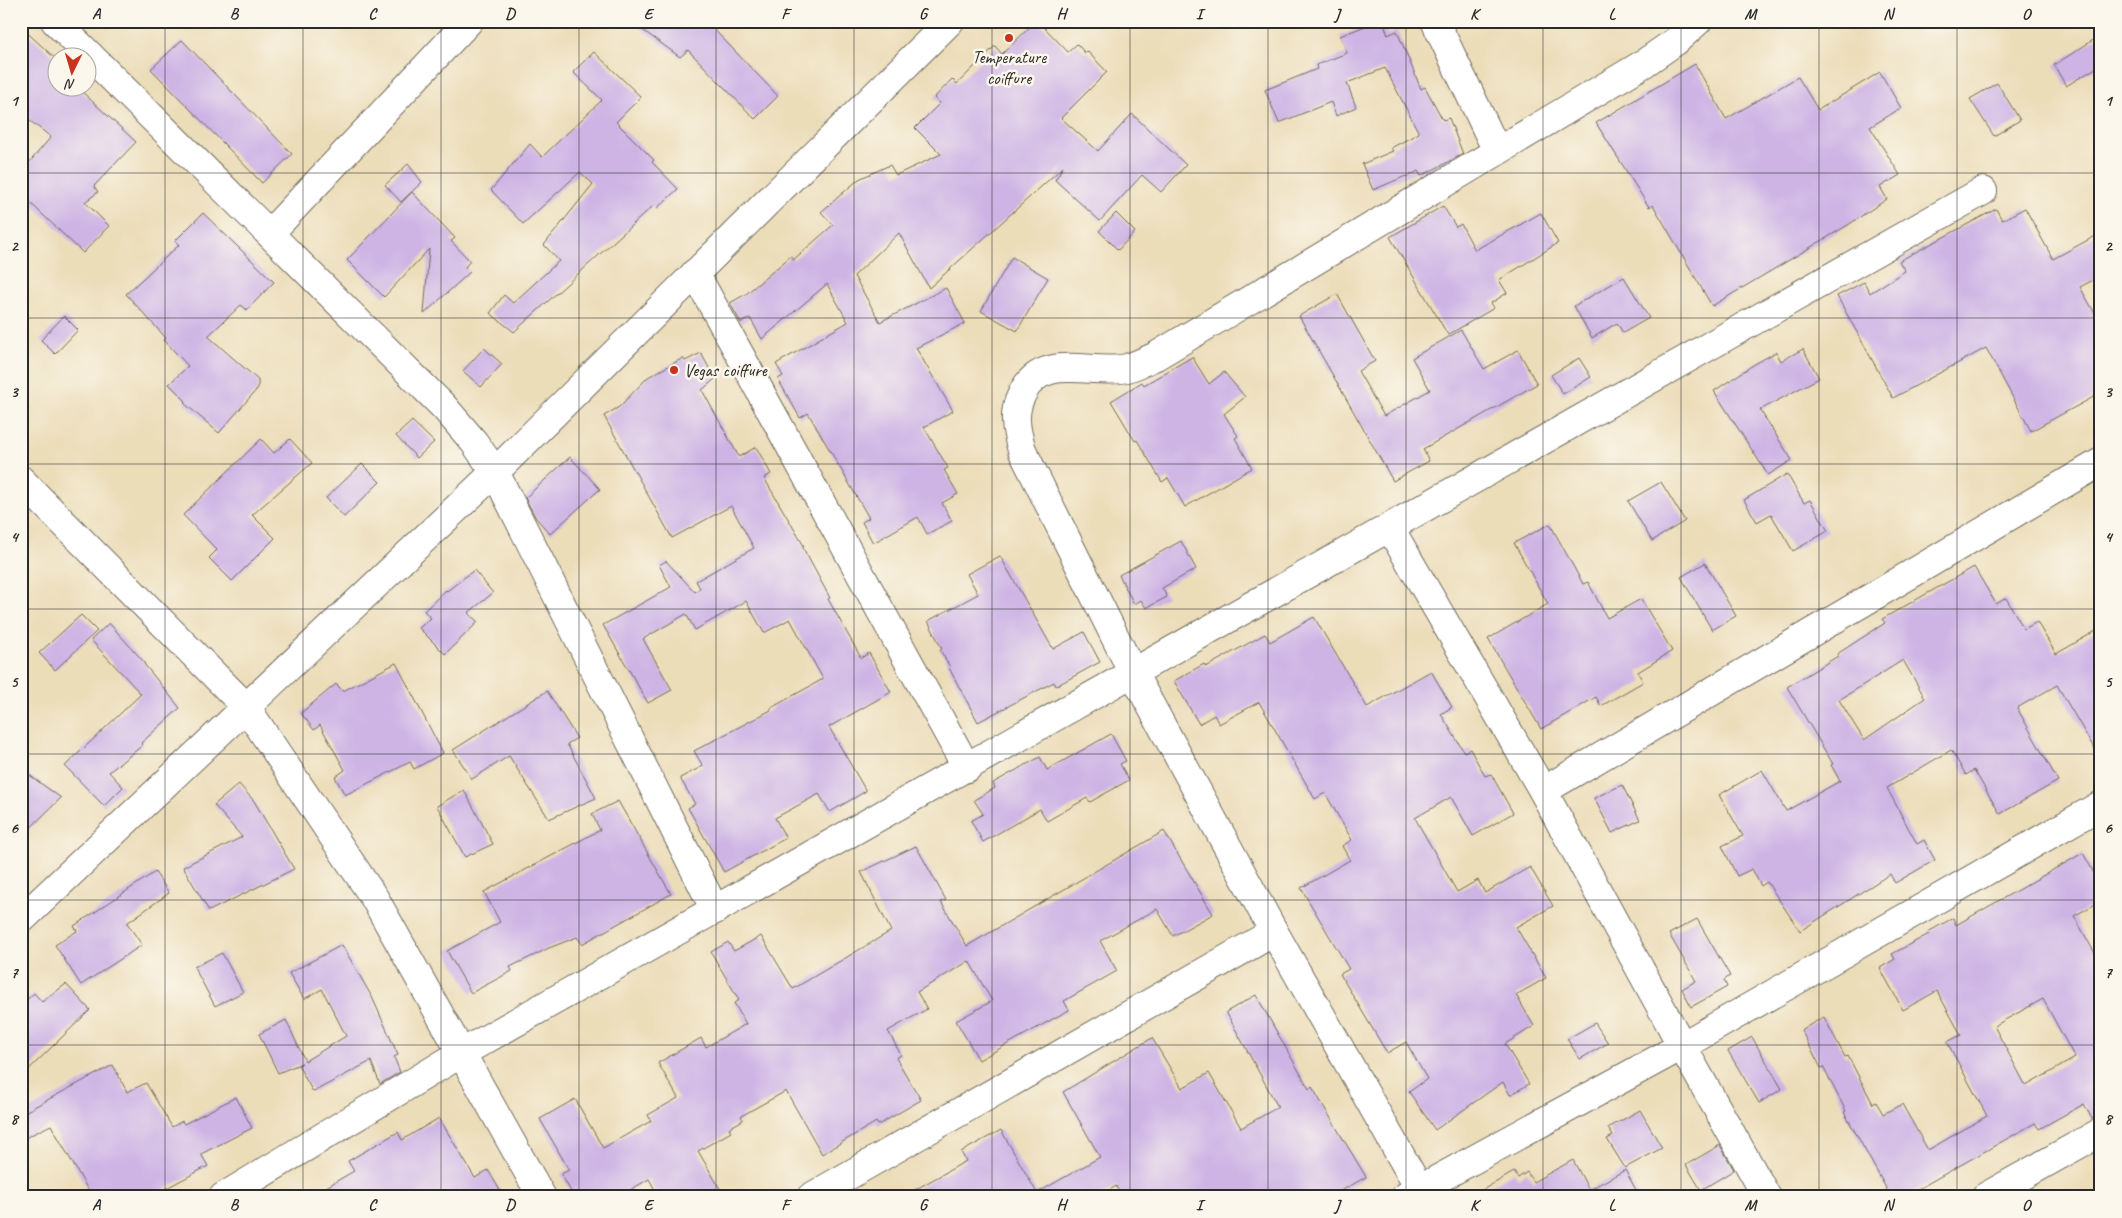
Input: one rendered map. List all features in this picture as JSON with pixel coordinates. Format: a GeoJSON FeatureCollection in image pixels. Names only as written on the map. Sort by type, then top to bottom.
{"type":"FeatureCollection","features":[{"type":"Feature","properties":{"kind":"street"},"geometry":{"type":"LineString","coordinates":[[55,21],[444,407],[474,442],[495,472],[716,910]]}},
{"type":"Feature","properties":{"kind":"street"},"geometry":{"type":"LineString","coordinates":[[270,233],[469,21]]}},
{"type":"Feature","properties":{"kind":"street"},"geometry":{"type":"LineString","coordinates":[[22,917],[495,472],[950,21]]}},
{"type":"Feature","properties":{"kind":"street"},"geometry":{"type":"LineString","coordinates":[[1435,21],[1497,151]]}},
{"type":"Feature","properties":{"kind":"street"},"geometry":{"type":"LineString","coordinates":[[1698,21],[1676,41],[1643,64],[1156,356],[1126,368],[1060,368],[1038,373],[1024,388],[1016,405],[1016,429],[1022,450],[1133,673],[1416,1194],[1682,1046],[2101,805]]}},
{"type":"Feature","properties":{"kind":"street"},"geometry":{"type":"LineString","coordinates":[[223,1197],[460,1054],[1983,191]]}},
{"type":"Feature","properties":{"kind":"street"},"geometry":{"type":"LineString","coordinates":[[695,273],[967,768]]}},
{"type":"Feature","properties":{"kind":"street"},"geometry":{"type":"LineString","coordinates":[[1543,791],[2101,462]]}},
{"type":"Feature","properties":{"kind":"street"},"geometry":{"type":"LineString","coordinates":[[21,480],[246,707],[375,899],[460,1054],[542,1197]]}},
{"type":"Feature","properties":{"kind":"street"},"geometry":{"type":"LineString","coordinates":[[1390,528],[1543,791],[1767,1197]]}},
{"type":"Feature","properties":{"kind":"street"},"geometry":{"type":"LineString","coordinates":[[811,1197],[1274,932]]}},
{"type":"Feature","properties":{"kind":"street"},"geometry":{"type":"LineString","coordinates":[[1985,1197],[2101,1132]]}},
{"type":"Feature","properties":{"kind":"building"},"geometry":{"type":"Polygon","coordinates":[[[630,21],[706,21],[778,96],[755,119],[688,50],[680,57],[630,21]]]}},
{"type":"Feature","properties":{"kind":"building"},"geometry":{"type":"Polygon","coordinates":[[[1036,21],[1068,52],[1077,44],[1085,53],[1087,51],[1107,72],[1061,118],[1098,151],[1132,114],[1186,165],[1161,192],[1142,175],[1100,221],[1055,180],[1063,167],[929,288],[899,233],[854,276],[880,322],[946,288],[965,323],[916,348],[953,411],[924,427],[948,468],[944,470],[958,494],[942,503],[952,521],[927,534],[918,517],[873,543],[862,522],[869,518],[832,454],[808,413],[800,418],[778,379],[783,376],[776,364],[848,322],[827,284],[762,339],[750,318],[741,323],[730,303],[746,294],[791,256],[793,260],[833,225],[821,212],[859,179],[890,165],[896,175],[941,154],[915,128],[940,103],[934,98],[952,79],[957,84],[995,46],[1002,54],[1036,21]]]}},
{"type":"Feature","properties":{"kind":"building"},"geometry":{"type":"Polygon","coordinates":[[[1378,21],[1383,21],[1388,35],[1397,31],[1421,89],[1425,87],[1443,120],[1449,118],[1463,154],[1421,176],[1418,171],[1373,190],[1362,164],[1393,151],[1391,148],[1419,133],[1385,68],[1347,83],[1356,107],[1336,116],[1331,102],[1279,123],[1265,90],[1317,69],[1316,65],[1347,53],[1340,36],[1378,21]]]}},
{"type":"Feature","properties":{"kind":"building"},"geometry":{"type":"Polygon","coordinates":[[[21,27],[48,52],[48,98],[89,98],[136,142],[94,186],[98,192],[85,202],[109,226],[83,253],[21,194],[21,172],[51,137],[21,114],[21,27]]]}},
{"type":"Feature","properties":{"kind":"building"},"geometry":{"type":"Polygon","coordinates":[[[2101,35],[2101,65],[2066,86],[2054,65],[2101,35]]]}},
{"type":"Feature","properties":{"kind":"building"},"geometry":{"type":"Polygon","coordinates":[[[182,40],[292,154],[262,183],[151,69],[182,40]]]}},
{"type":"Feature","properties":{"kind":"building"},"geometry":{"type":"Polygon","coordinates":[[[594,52],[641,97],[616,122],[654,160],[652,162],[678,189],[656,209],[653,206],[514,332],[490,313],[504,295],[513,303],[559,261],[544,245],[593,184],[580,172],[523,224],[491,190],[530,144],[542,157],[602,100],[573,72],[594,52]]]}},
{"type":"Feature","properties":{"kind":"building"},"geometry":{"type":"Polygon","coordinates":[[[1695,64],[1726,119],[1798,77],[1818,110],[1880,72],[1901,108],[1870,127],[1900,175],[1880,187],[1887,199],[1848,225],[1712,306],[1653,205],[1649,207],[1596,123],[1695,64]]]}},
{"type":"Feature","properties":{"kind":"building"},"geometry":{"type":"Polygon","coordinates":[[[1997,83],[2020,120],[1994,136],[1970,99],[1997,83]]]}},
{"type":"Feature","properties":{"kind":"building"},"geometry":{"type":"Polygon","coordinates":[[[408,164],[422,182],[401,202],[385,185],[408,164]]]}},
{"type":"Feature","properties":{"kind":"building"},"geometry":{"type":"Polygon","coordinates":[[[412,192],[455,238],[451,241],[470,261],[465,267],[470,272],[424,314],[429,249],[384,297],[347,260],[412,192]]]}},
{"type":"Feature","properties":{"kind":"building"},"geometry":{"type":"Polygon","coordinates":[[[1443,206],[1456,227],[1461,224],[1475,250],[1541,213],[1558,243],[1499,280],[1507,293],[1491,303],[1494,308],[1448,335],[1390,237],[1443,206]]]}},
{"type":"Feature","properties":{"kind":"building"},"geometry":{"type":"Polygon","coordinates":[[[2025,208],[2053,259],[2101,233],[2101,276],[2080,287],[2101,324],[2101,393],[2031,431],[1986,348],[1893,398],[1837,296],[1864,282],[1870,293],[1905,271],[1899,261],[1996,209],[2002,220],[2025,208]]]}},
{"type":"Feature","properties":{"kind":"building"},"geometry":{"type":"Polygon","coordinates":[[[203,213],[274,282],[247,310],[241,305],[208,336],[258,380],[258,388],[219,433],[184,403],[186,401],[169,384],[188,366],[164,340],[166,338],[126,294],[179,245],[175,241],[203,213]]]}},
{"type":"Feature","properties":{"kind":"building"},"geometry":{"type":"Polygon","coordinates":[[[1116,213],[1135,232],[1118,250],[1099,231],[1116,213]]]}},
{"type":"Feature","properties":{"kind":"building"},"geometry":{"type":"Polygon","coordinates":[[[1012,257],[1048,278],[1017,331],[981,311],[1012,257]]]}},
{"type":"Feature","properties":{"kind":"building"},"geometry":{"type":"Polygon","coordinates":[[[1624,277],[1649,318],[1623,333],[1617,323],[1592,338],[1574,306],[1624,277]]]}},
{"type":"Feature","properties":{"kind":"building"},"geometry":{"type":"Polygon","coordinates":[[[1337,294],[1375,361],[1358,371],[1384,416],[1430,390],[1412,358],[1461,330],[1484,369],[1518,350],[1537,384],[1423,449],[1429,461],[1393,481],[1299,316],[1337,294]]]}},
{"type":"Feature","properties":{"kind":"building"},"geometry":{"type":"Polygon","coordinates":[[[64,316],[78,330],[55,354],[41,340],[64,316]]]}},
{"type":"Feature","properties":{"kind":"building"},"geometry":{"type":"Polygon","coordinates":[[[484,348],[502,364],[481,387],[463,371],[484,348]]]}},
{"type":"Feature","properties":{"kind":"building"},"geometry":{"type":"Polygon","coordinates":[[[1803,349],[1819,378],[1760,410],[1792,460],[1768,475],[1714,391],[1776,352],[1781,361],[1803,349]]]}},
{"type":"Feature","properties":{"kind":"building"},"geometry":{"type":"Polygon","coordinates":[[[701,353],[715,379],[702,390],[739,457],[756,447],[771,474],[764,478],[804,546],[802,546],[830,598],[828,599],[861,658],[869,653],[891,692],[829,727],[866,791],[830,812],[819,794],[775,818],[786,838],[724,872],[688,808],[695,804],[680,778],[703,766],[694,751],[771,710],[771,708],[823,679],[790,619],[764,633],[746,601],[695,630],[686,614],[643,639],[672,690],[648,703],[603,625],[671,587],[659,565],[666,561],[695,592],[700,588],[696,581],[754,548],[731,506],[672,538],[604,416],[619,407],[648,377],[683,358],[685,361],[701,353]]]}},
{"type":"Feature","properties":{"kind":"building"},"geometry":{"type":"Polygon","coordinates":[[[1192,357],[1209,384],[1224,372],[1245,397],[1224,414],[1238,436],[1235,438],[1252,468],[1185,507],[1168,478],[1162,482],[1111,401],[1142,382],[1144,385],[1192,357]]]}},
{"type":"Feature","properties":{"kind":"building"},"geometry":{"type":"Polygon","coordinates":[[[1579,358],[1591,377],[1563,394],[1551,375],[1579,358]]]}},
{"type":"Feature","properties":{"kind":"building"},"geometry":{"type":"Polygon","coordinates":[[[412,421],[434,442],[417,458],[396,436],[412,421]]]}},
{"type":"Feature","properties":{"kind":"building"},"geometry":{"type":"Polygon","coordinates":[[[261,439],[274,453],[290,439],[312,463],[252,515],[275,538],[232,581],[209,558],[217,550],[183,515],[261,439]]]}},
{"type":"Feature","properties":{"kind":"building"},"geometry":{"type":"Polygon","coordinates":[[[570,457],[600,489],[550,534],[536,518],[525,498],[570,457]]]}},
{"type":"Feature","properties":{"kind":"building"},"geometry":{"type":"Polygon","coordinates":[[[362,464],[380,482],[344,517],[326,498],[362,464]]]}},
{"type":"Feature","properties":{"kind":"building"},"geometry":{"type":"Polygon","coordinates":[[[1787,474],[1804,503],[1810,500],[1828,531],[1793,551],[1771,514],[1757,522],[1744,500],[1787,474]]]}},
{"type":"Feature","properties":{"kind":"building"},"geometry":{"type":"Polygon","coordinates":[[[1661,482],[1685,521],[1652,541],[1628,501],[1661,482]]]}},
{"type":"Feature","properties":{"kind":"building"},"geometry":{"type":"Polygon","coordinates":[[[1550,524],[1583,584],[1588,582],[1607,618],[1641,599],[1672,651],[1638,672],[1643,682],[1601,706],[1596,697],[1541,729],[1488,639],[1548,604],[1514,543],[1550,524]]]}},
{"type":"Feature","properties":{"kind":"building"},"geometry":{"type":"Polygon","coordinates":[[[1181,541],[1196,569],[1162,588],[1167,597],[1146,608],[1141,600],[1134,604],[1119,575],[1181,541]]]}},
{"type":"Feature","properties":{"kind":"building"},"geometry":{"type":"Polygon","coordinates":[[[1000,556],[1053,649],[1084,632],[1100,662],[1056,686],[1054,682],[978,722],[940,650],[942,649],[928,621],[978,594],[967,574],[1000,556]]]}},
{"type":"Feature","properties":{"kind":"building"},"geometry":{"type":"Polygon","coordinates":[[[1705,563],[1736,616],[1712,630],[1681,577],[1705,563]]]}},
{"type":"Feature","properties":{"kind":"building"},"geometry":{"type":"Polygon","coordinates":[[[1974,567],[1996,604],[2006,598],[2024,629],[2037,622],[2056,654],[2101,628],[2101,760],[2057,685],[2017,708],[2058,781],[2000,814],[1974,770],[1966,775],[1951,750],[1887,788],[1917,844],[1924,840],[1935,860],[1895,883],[1890,874],[1800,931],[1767,882],[1761,886],[1752,869],[1737,876],[1722,846],[1743,836],[1719,795],[1762,770],[1786,811],[1840,781],[1831,765],[1833,764],[1787,687],[1838,656],[1837,654],[1885,623],[1882,619],[1974,567]],[[1903,660],[1839,700],[1864,740],[1925,698],[1903,660]]]}},
{"type":"Feature","properties":{"kind":"building"},"geometry":{"type":"Polygon","coordinates":[[[474,570],[493,593],[468,613],[478,622],[445,654],[419,628],[431,618],[424,611],[446,590],[474,570]]]}},
{"type":"Feature","properties":{"kind":"building"},"geometry":{"type":"Polygon","coordinates":[[[81,615],[97,631],[55,670],[39,653],[81,615]]]}},
{"type":"Feature","properties":{"kind":"building"},"geometry":{"type":"Polygon","coordinates":[[[1314,617],[1367,707],[1431,671],[1452,707],[1441,714],[1464,752],[1470,749],[1485,776],[1491,774],[1513,813],[1473,836],[1451,797],[1415,818],[1457,892],[1478,880],[1485,893],[1530,867],[1553,906],[1516,927],[1546,978],[1516,995],[1534,1026],[1505,1044],[1529,1084],[1510,1095],[1503,1082],[1435,1130],[1409,1092],[1427,1079],[1406,1042],[1387,1053],[1340,974],[1349,969],[1301,888],[1350,860],[1342,846],[1352,840],[1325,793],[1315,799],[1259,702],[1219,724],[1214,715],[1199,724],[1174,681],[1204,664],[1206,667],[1265,634],[1270,642],[1314,617]]]}},
{"type":"Feature","properties":{"kind":"building"},"geometry":{"type":"Polygon","coordinates":[[[109,623],[145,663],[180,708],[141,743],[143,745],[109,772],[123,787],[104,806],[65,766],[141,694],[91,640],[109,623]]]}},
{"type":"Feature","properties":{"kind":"building"},"geometry":{"type":"Polygon","coordinates":[[[396,663],[443,753],[414,769],[410,762],[345,795],[335,777],[345,770],[320,725],[314,730],[301,713],[336,684],[343,691],[396,663]]]}},
{"type":"Feature","properties":{"kind":"building"},"geometry":{"type":"Polygon","coordinates":[[[547,691],[577,738],[567,744],[596,798],[549,819],[509,756],[472,779],[453,750],[547,691]]]}},
{"type":"Feature","properties":{"kind":"building"},"geometry":{"type":"Polygon","coordinates":[[[1111,734],[1126,761],[1120,764],[1129,780],[1090,802],[1087,798],[1047,821],[1040,809],[983,842],[971,821],[983,814],[974,800],[995,788],[993,783],[1040,757],[1047,770],[1111,734]]]}},
{"type":"Feature","properties":{"kind":"building"},"geometry":{"type":"Polygon","coordinates":[[[21,769],[61,798],[21,837],[21,769]]]}},
{"type":"Feature","properties":{"kind":"building"},"geometry":{"type":"Polygon","coordinates":[[[239,784],[254,801],[294,869],[209,911],[183,867],[242,837],[214,805],[239,784]]]}},
{"type":"Feature","properties":{"kind":"building"},"geometry":{"type":"Polygon","coordinates":[[[1622,785],[1640,820],[1612,833],[1594,798],[1622,785]]]}},
{"type":"Feature","properties":{"kind":"building"},"geometry":{"type":"Polygon","coordinates":[[[464,790],[493,844],[465,857],[437,806],[464,790]]]}},
{"type":"Feature","properties":{"kind":"building"},"geometry":{"type":"Polygon","coordinates":[[[618,801],[671,894],[582,944],[577,937],[510,967],[512,971],[471,993],[447,951],[500,922],[484,892],[600,830],[592,814],[618,801]]]}},
{"type":"Feature","properties":{"kind":"building"},"geometry":{"type":"Polygon","coordinates":[[[1164,831],[1213,914],[1173,936],[1157,909],[1100,941],[1117,971],[1064,1001],[1069,1010],[979,1060],[956,1021],[992,1001],[969,961],[917,992],[927,1009],[888,1031],[901,1055],[896,1058],[921,1100],[878,1125],[876,1122],[822,1154],[786,1091],[741,1116],[743,1120],[729,1128],[731,1132],[698,1151],[725,1197],[659,1197],[649,1179],[618,1197],[574,1197],[561,1174],[569,1170],[540,1119],[575,1099],[603,1148],[651,1121],[648,1115],[678,1098],[658,1063],[701,1038],[706,1047],[746,1024],[734,1003],[739,1000],[711,952],[728,942],[734,951],[761,936],[793,989],[891,931],[861,872],[916,846],[946,900],[941,902],[967,946],[1164,831]]]}},
{"type":"Feature","properties":{"kind":"building"},"geometry":{"type":"Polygon","coordinates":[[[2083,853],[2101,886],[2101,901],[2074,916],[2101,964],[2101,1116],[2092,1119],[2084,1104],[2039,1129],[2035,1123],[1904,1197],[1891,1197],[1844,1112],[1846,1111],[1823,1067],[1821,1068],[1801,1030],[1824,1017],[1845,1057],[1848,1056],[1873,1104],[1876,1102],[1883,1114],[1902,1104],[1928,1150],[1987,1116],[1947,1042],[1961,1035],[1937,991],[1903,1010],[1880,968],[1895,959],[1892,954],[1929,934],[1928,932],[1953,918],[1956,925],[2083,853]],[[2043,999],[1994,1026],[2026,1086],[2075,1058],[2043,999]]]}},
{"type":"Feature","properties":{"kind":"building"},"geometry":{"type":"Polygon","coordinates":[[[155,872],[169,893],[127,923],[142,945],[81,985],[55,945],[77,931],[74,926],[155,872]]]}},
{"type":"Feature","properties":{"kind":"building"},"geometry":{"type":"Polygon","coordinates":[[[1697,919],[1730,976],[1724,980],[1727,987],[1691,1007],[1682,989],[1696,981],[1669,934],[1697,919]]]}},
{"type":"Feature","properties":{"kind":"building"},"geometry":{"type":"Polygon","coordinates":[[[342,945],[372,997],[398,1055],[394,1057],[400,1072],[380,1084],[371,1061],[313,1092],[298,1065],[302,1063],[278,1073],[259,1034],[286,1020],[305,1061],[346,1036],[322,989],[304,999],[289,973],[342,945]]]}},
{"type":"Feature","properties":{"kind":"building"},"geometry":{"type":"Polygon","coordinates":[[[222,953],[243,992],[215,1006],[194,967],[222,953]]]}},
{"type":"Feature","properties":{"kind":"building"},"geometry":{"type":"Polygon","coordinates":[[[66,984],[90,1010],[21,1077],[21,1005],[34,993],[42,1002],[66,984]]]}},
{"type":"Feature","properties":{"kind":"building"},"geometry":{"type":"Polygon","coordinates":[[[1256,995],[1309,1089],[1312,1087],[1366,1177],[1330,1197],[1122,1197],[1116,1186],[1098,1197],[902,1197],[966,1161],[961,1152],[1001,1130],[1037,1193],[1100,1157],[1063,1092],[1152,1038],[1182,1088],[1209,1073],[1241,1128],[1278,1107],[1226,1012],[1256,995]]]}},
{"type":"Feature","properties":{"kind":"building"},"geometry":{"type":"Polygon","coordinates":[[[1595,1023],[1608,1043],[1580,1059],[1567,1039],[1595,1023]]]}},
{"type":"Feature","properties":{"kind":"building"},"geometry":{"type":"Polygon","coordinates":[[[1752,1037],[1782,1089],[1759,1103],[1728,1051],[1752,1037]]]}},
{"type":"Feature","properties":{"kind":"building"},"geometry":{"type":"Polygon","coordinates":[[[113,1065],[127,1092],[146,1083],[172,1127],[182,1121],[184,1124],[236,1097],[252,1128],[201,1154],[208,1166],[148,1197],[92,1197],[51,1125],[21,1140],[21,1114],[113,1065]]]}},
{"type":"Feature","properties":{"kind":"building"},"geometry":{"type":"Polygon","coordinates":[[[1640,1110],[1662,1148],[1625,1168],[1607,1139],[1613,1136],[1608,1128],[1640,1110]]]}},
{"type":"Feature","properties":{"kind":"building"},"geometry":{"type":"Polygon","coordinates":[[[439,1118],[475,1178],[488,1170],[504,1197],[309,1197],[354,1171],[348,1161],[398,1132],[402,1140],[439,1118]]]}},
{"type":"Feature","properties":{"kind":"building"},"geometry":{"type":"Polygon","coordinates":[[[1720,1145],[1734,1170],[1701,1190],[1686,1165],[1720,1145]]]}},
{"type":"Feature","properties":{"kind":"building"},"geometry":{"type":"Polygon","coordinates":[[[1573,1160],[1589,1190],[1625,1170],[1640,1197],[1470,1197],[1514,1172],[1518,1178],[1527,1172],[1533,1182],[1573,1160]]]}},
{"type":"Feature","properties":{"kind":"place","name":"Temperature coiffure"},"geometry":{"type":"Point","coordinates":[1009,38]}},
{"type":"Feature","properties":{"kind":"place","name":"Vegas coiffure"},"geometry":{"type":"Point","coordinates":[674,370]}}]}
